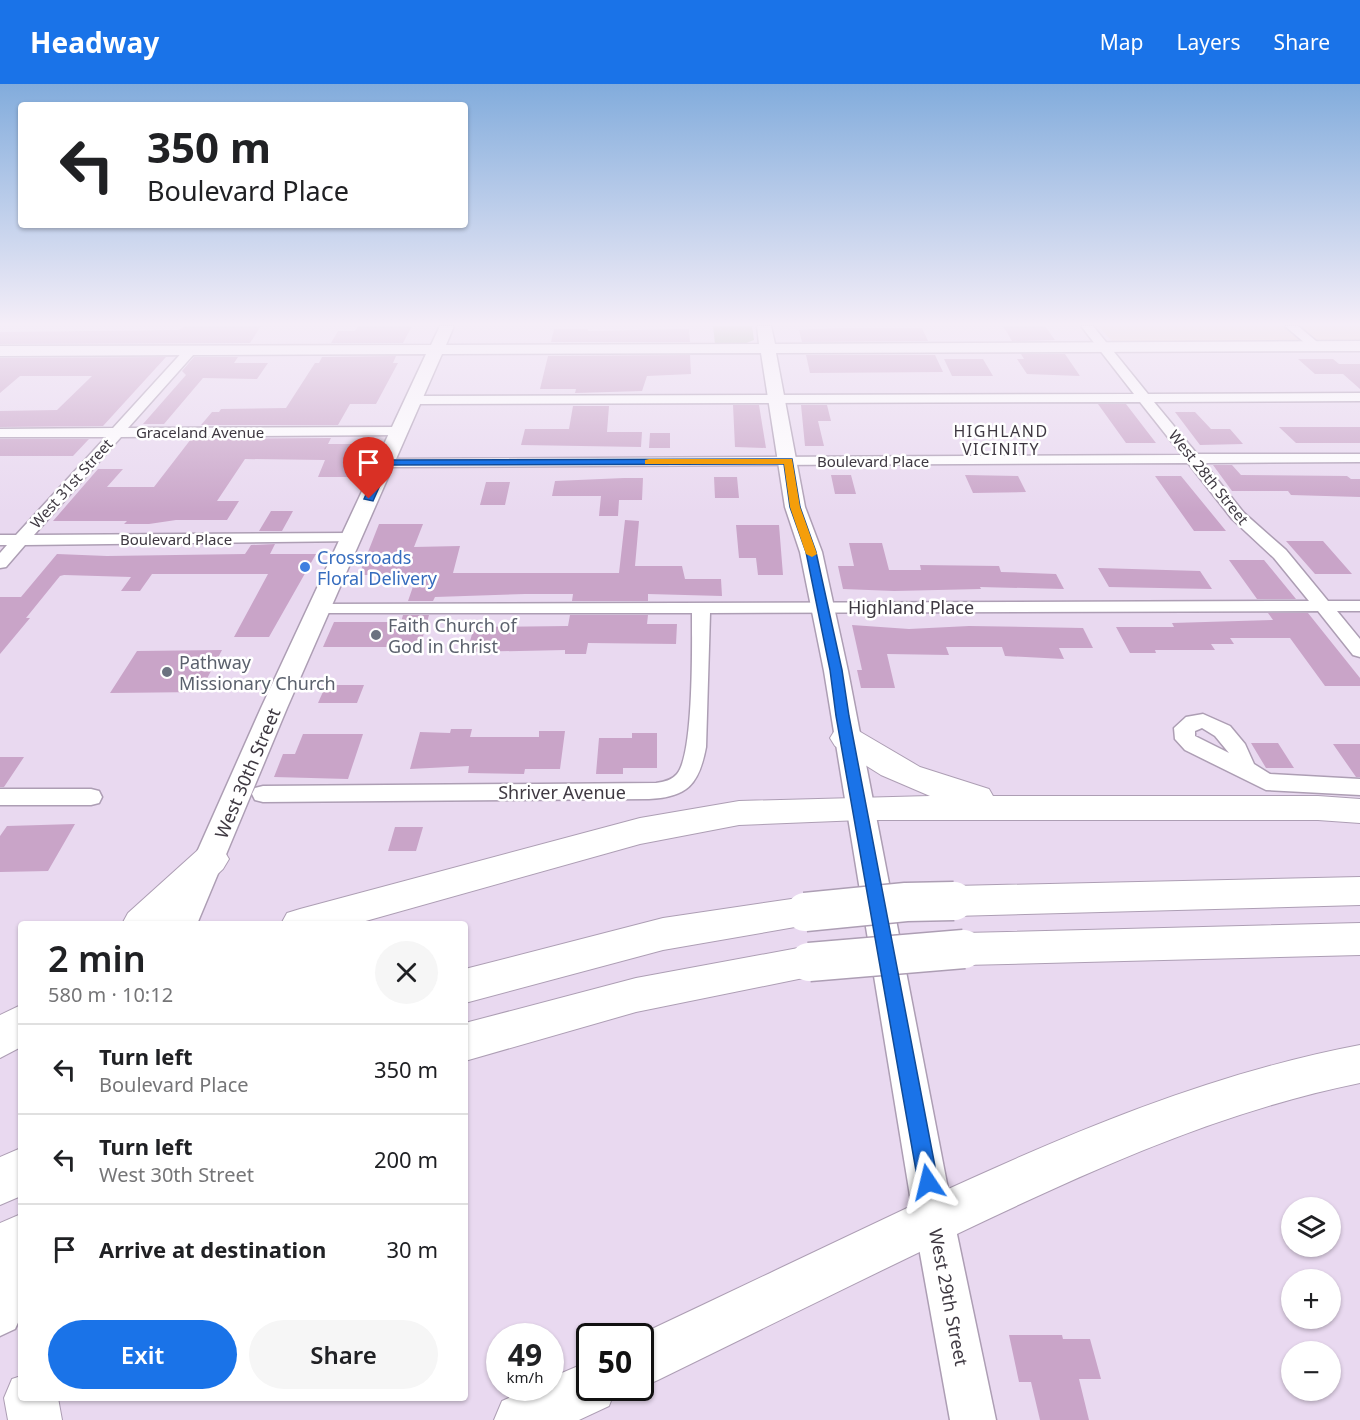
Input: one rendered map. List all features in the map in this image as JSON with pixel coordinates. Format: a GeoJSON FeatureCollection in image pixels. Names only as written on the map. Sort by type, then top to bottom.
{"type":"FeatureCollection","features":[{"type":"Feature","properties":{"kind":"highway"},"geometry":{"type":"LineString","coordinates":[[846,738],[871,756],[923,781],[957,793],[1034,808]]}},
{"type":"Feature","properties":{"kind":"highway"},"geometry":{"type":"LineString","coordinates":[[311,921],[669,824],[739,813],[861,808],[1318,808],[1360,810]]}},
{"type":"Feature","properties":{"kind":"highway"},"geometry":{"type":"LineString","coordinates":[[144,921],[211,859]]}},
{"type":"Feature","properties":{"kind":"highway"},"geometry":{"type":"LineString","coordinates":[[468,985],[663,934],[805,912],[886,903],[1360,891]]}},
{"type":"Feature","properties":{"kind":"highway"},"geometry":{"type":"LineString","coordinates":[[468,1041],[551,1015],[635,994],[733,974],[809,962],[964,948],[1360,939]]}},
{"type":"Feature","properties":{"kind":"highway"},"geometry":{"type":"LineString","coordinates":[[0,1039],[18,1025]]}},
{"type":"Feature","properties":{"kind":"highway"},"geometry":{"type":"LineString","coordinates":[[654,1355],[1088,1148],[1169,1116],[1270,1085],[1360,1064]]}},
{"type":"Feature","properties":{"kind":"highway"},"geometry":{"type":"LineString","coordinates":[[0,1182],[18,1173]]}},
{"type":"Feature","properties":{"kind":"highway"},"geometry":{"type":"LineString","coordinates":[[0,1249],[18,1240]]}},
{"type":"Feature","properties":{"kind":"highway"},"geometry":{"type":"LineString","coordinates":[[521,1420],[576,1394]]}},
{"type":"Feature","properties":{"kind":"highway"},"geometry":{"type":"LineString","coordinates":[[32,1401],[35,1420]]}},
{"type":"Feature","properties":{"kind":"main road","name":"West 30th Street"},"geometry":{"type":"LineString","coordinates":[[182,921],[319,609],[419,388]]}},
{"type":"Feature","properties":{"kind":"main road","name":"West 29th Street"},"geometry":{"type":"LineString","coordinates":[[775,388],[795,507],[811,552],[823,608],[934,1220],[973,1420]]}},
{"type":"Feature","properties":{"kind":"main road"},"geometry":{"type":"LineString","coordinates":[[0,1314],[18,1275]]}},
{"type":"Feature","properties":{"kind":"street","name":"West 31st Street"},"geometry":{"type":"LineString","coordinates":[[0,563],[156,388]]}},
{"type":"Feature","properties":{"kind":"street","name":"West 28th Street"},"geometry":{"type":"LineString","coordinates":[[1137,388],[1238,516],[1274,547],[1360,651]]}},
{"type":"Feature","properties":{"kind":"street"},"geometry":{"type":"LineString","coordinates":[[414,400],[1360,398]]}},
{"type":"Feature","properties":{"kind":"street","name":"Graceland Avenue"},"geometry":{"type":"LineString","coordinates":[[0,433],[400,431]]}},
{"type":"Feature","properties":{"kind":"street","name":"Boulevard Place"},"geometry":{"type":"LineString","coordinates":[[385,463],[1360,458]]}},
{"type":"Feature","properties":{"kind":"street","name":"Boulevard Place"},"geometry":{"type":"LineString","coordinates":[[0,540],[352,538]]}},
{"type":"Feature","properties":{"kind":"street","name":"Highland Place"},"geometry":{"type":"LineString","coordinates":[[319,609],[1360,606]]}},
{"type":"Feature","properties":{"kind":"street","name":"Shriver Avenue"},"geometry":{"type":"LineString","coordinates":[[263,794],[635,791],[672,787],[685,779],[693,763],[700,691],[701,608]]}},
{"type":"Feature","properties":{"kind":"street"},"geometry":{"type":"LineString","coordinates":[[1244,768],[1270,782],[1360,787]]}},
{"type":"Feature","properties":{"kind":"street"},"geometry":{"type":"LineString","coordinates":[[0,797],[91,797]]}},
{"type":"Feature","properties":{"kind":"building"},"geometry":{"type":"Polygon","coordinates":[[[79,388],[137,388],[103,426],[0,427],[0,411],[57,410],[79,388]]]}},
{"type":"Feature","properties":{"kind":"building"},"geometry":{"type":"Polygon","coordinates":[[[174,388],[194,388],[164,424],[143,424],[174,388]]]}},
{"type":"Feature","properties":{"kind":"building"},"geometry":{"type":"Polygon","coordinates":[[[299,388],[384,388],[376,404],[350,404],[338,425],[201,425],[212,412],[219,412],[221,409],[286,408],[299,388]]]}},
{"type":"Feature","properties":{"kind":"building"},"geometry":{"type":"Polygon","coordinates":[[[643,388],[642,391],[575,393],[576,389],[540,389],[643,388]]]}},
{"type":"Feature","properties":{"kind":"building"},"geometry":{"type":"Polygon","coordinates":[[[1098,404],[1126,404],[1156,443],[1126,443],[1098,404]]]}},
{"type":"Feature","properties":{"kind":"building"},"geometry":{"type":"Polygon","coordinates":[[[733,405],[759,405],[766,448],[735,447],[733,405]]]}},
{"type":"Feature","properties":{"kind":"building"},"geometry":{"type":"Polygon","coordinates":[[[801,405],[827,405],[831,421],[818,421],[824,446],[805,446],[801,405]]]}},
{"type":"Feature","properties":{"kind":"building"},"geometry":{"type":"Polygon","coordinates":[[[573,406],[609,406],[607,432],[642,432],[641,447],[521,445],[525,429],[569,429],[573,406]]]}},
{"type":"Feature","properties":{"kind":"building"},"geometry":{"type":"Polygon","coordinates":[[[1175,412],[1195,412],[1211,429],[1230,429],[1243,444],[1200,445],[1175,412]]]}},
{"type":"Feature","properties":{"kind":"building"},"geometry":{"type":"Polygon","coordinates":[[[1279,427],[1360,427],[1360,443],[1296,443],[1279,427]]]}},
{"type":"Feature","properties":{"kind":"building"},"geometry":{"type":"Polygon","coordinates":[[[650,433],[670,433],[670,448],[649,448],[650,433]]]}},
{"type":"Feature","properties":{"kind":"building"},"geometry":{"type":"Polygon","coordinates":[[[331,438],[328,444],[375,444],[368,460],[361,463],[354,477],[318,477],[325,460],[245,459],[217,501],[239,501],[227,520],[176,520],[149,524],[124,524],[127,521],[53,521],[98,469],[123,469],[107,487],[154,487],[191,439],[331,438]]]}},
{"type":"Feature","properties":{"kind":"building"},"geometry":{"type":"Polygon","coordinates":[[[0,439],[89,439],[73,456],[0,456],[0,439]]]}},
{"type":"Feature","properties":{"kind":"building"},"geometry":{"type":"Polygon","coordinates":[[[1213,465],[1232,465],[1241,475],[1347,476],[1351,479],[1360,479],[1360,497],[1291,495],[1288,491],[1232,491],[1213,465]]]}},
{"type":"Feature","properties":{"kind":"building"},"geometry":{"type":"Polygon","coordinates":[[[831,475],[851,475],[856,494],[835,494],[831,475]]]}},
{"type":"Feature","properties":{"kind":"building"},"geometry":{"type":"Polygon","coordinates":[[[965,475],[1018,476],[1026,492],[973,493],[965,475]]]}},
{"type":"Feature","properties":{"kind":"building"},"geometry":{"type":"Polygon","coordinates":[[[1155,476],[1181,476],[1226,531],[1194,531],[1155,476]]]}},
{"type":"Feature","properties":{"kind":"building"},"geometry":{"type":"Polygon","coordinates":[[[714,477],[737,477],[739,498],[715,498],[714,477]]]}},
{"type":"Feature","properties":{"kind":"building"},"geometry":{"type":"Polygon","coordinates":[[[643,478],[642,500],[619,500],[618,516],[599,516],[601,496],[552,496],[555,481],[643,478]]]}},
{"type":"Feature","properties":{"kind":"building"},"geometry":{"type":"Polygon","coordinates":[[[486,482],[510,482],[505,505],[480,505],[486,482]]]}},
{"type":"Feature","properties":{"kind":"building"},"geometry":{"type":"Polygon","coordinates":[[[271,511],[293,511],[282,531],[259,531],[271,511]]]}},
{"type":"Feature","properties":{"kind":"building"},"geometry":{"type":"Polygon","coordinates":[[[625,520],[639,521],[635,566],[682,566],[685,579],[721,579],[722,596],[648,594],[648,601],[572,601],[573,594],[525,594],[435,597],[433,601],[408,601],[417,575],[359,575],[379,524],[423,524],[414,547],[460,546],[453,573],[619,573],[625,520]]]}},
{"type":"Feature","properties":{"kind":"building"},"geometry":{"type":"Polygon","coordinates":[[[736,525],[779,525],[783,575],[758,575],[756,558],[739,558],[736,525]]]}},
{"type":"Feature","properties":{"kind":"building"},"geometry":{"type":"Polygon","coordinates":[[[1286,541],[1323,541],[1352,574],[1315,574],[1286,541]]]}},
{"type":"Feature","properties":{"kind":"building"},"geometry":{"type":"Polygon","coordinates":[[[849,543],[882,543],[889,570],[921,570],[920,565],[999,566],[1001,572],[1056,574],[1064,589],[980,587],[981,589],[894,591],[843,589],[838,566],[854,566],[849,543]]]}},
{"type":"Feature","properties":{"kind":"building"},"geometry":{"type":"Polygon","coordinates":[[[275,544],[270,554],[316,554],[269,637],[234,637],[268,574],[152,574],[140,591],[121,591],[131,577],[64,575],[60,576],[26,618],[30,618],[0,654],[0,597],[21,597],[57,554],[107,556],[245,554],[251,545],[275,544]]]}},
{"type":"Feature","properties":{"kind":"building"},"geometry":{"type":"Polygon","coordinates":[[[1229,560],[1264,560],[1296,599],[1257,599],[1229,560]]]}},
{"type":"Feature","properties":{"kind":"building"},"geometry":{"type":"Polygon","coordinates":[[[1098,568],[1200,571],[1212,589],[1109,587],[1098,568]]]}},
{"type":"Feature","properties":{"kind":"building"},"geometry":{"type":"Polygon","coordinates":[[[1268,613],[1308,613],[1360,678],[1360,686],[1325,686],[1290,638],[1230,638],[1234,644],[1211,644],[1215,650],[1155,650],[1156,653],[1130,653],[1116,627],[1174,627],[1172,623],[1273,620],[1268,613]]]}},
{"type":"Feature","properties":{"kind":"building","name":"Faith Church of God in Christ"},"geometry":{"type":"Polygon","coordinates":[[[403,615],[429,615],[420,647],[323,647],[334,622],[401,622],[403,615]]]}},
{"type":"Feature","properties":{"kind":"building"},"geometry":{"type":"Polygon","coordinates":[[[570,615],[648,615],[647,624],[677,624],[676,644],[588,643],[586,654],[565,654],[565,650],[467,652],[474,627],[568,626],[570,615]]]}},
{"type":"Feature","properties":{"kind":"building"},"geometry":{"type":"Polygon","coordinates":[[[852,625],[909,629],[969,626],[1083,628],[1093,648],[1059,648],[1064,659],[1005,656],[1002,647],[946,647],[949,655],[887,654],[895,688],[861,688],[857,670],[862,670],[852,625]]]}},
{"type":"Feature","properties":{"kind":"building","name":"Pathway Missionary Church"},"geometry":{"type":"Polygon","coordinates":[[[222,650],[200,692],[110,693],[137,651],[222,650]]]}},
{"type":"Feature","properties":{"kind":"building"},"geometry":{"type":"Polygon","coordinates":[[[326,685],[364,685],[357,703],[318,703],[326,685]]]}},
{"type":"Feature","properties":{"kind":"building"},"geometry":{"type":"Polygon","coordinates":[[[451,729],[472,729],[470,737],[539,737],[539,731],[565,731],[560,769],[525,769],[524,774],[468,773],[469,766],[410,769],[420,732],[450,733],[451,729]]]}},
{"type":"Feature","properties":{"kind":"building"},"geometry":{"type":"Polygon","coordinates":[[[632,733],[657,733],[657,768],[623,768],[623,774],[596,774],[599,738],[632,738],[632,733]]]}},
{"type":"Feature","properties":{"kind":"building"},"geometry":{"type":"Polygon","coordinates":[[[303,734],[363,734],[348,779],[274,777],[283,754],[295,754],[303,734]]]}},
{"type":"Feature","properties":{"kind":"building"},"geometry":{"type":"Polygon","coordinates":[[[1251,743],[1278,743],[1294,768],[1266,768],[1251,743]]]}},
{"type":"Feature","properties":{"kind":"building"},"geometry":{"type":"Polygon","coordinates":[[[1333,744],[1360,744],[1360,777],[1356,777],[1333,744]]]}},
{"type":"Feature","properties":{"kind":"building"},"geometry":{"type":"Polygon","coordinates":[[[0,757],[24,757],[4,787],[0,787],[0,757]]]}},
{"type":"Feature","properties":{"kind":"building"},"geometry":{"type":"Polygon","coordinates":[[[75,824],[48,871],[0,872],[0,836],[7,826],[75,824]]]}},
{"type":"Feature","properties":{"kind":"building"},"geometry":{"type":"Polygon","coordinates":[[[395,827],[423,827],[416,851],[388,851],[395,827]]]}},
{"type":"Feature","properties":{"kind":"building"},"geometry":{"type":"Polygon","coordinates":[[[1009,1335],[1062,1335],[1063,1339],[1090,1339],[1101,1379],[1079,1379],[1089,1420],[1040,1420],[1031,1382],[1019,1382],[1009,1335]]]}},
{"type":"Feature","properties":{"kind":"slow traffic"},"geometry":{"type":"LineString","coordinates":[[649,462],[788,461],[795,507],[812,554]]}},
{"type":"Feature","properties":{"kind":"place","name":"Crossroads Floral Delivery"},"geometry":{"type":"Point","coordinates":[305,567]}},
{"type":"Feature","properties":{"kind":"place","name":"Faith Church of God in Christ"},"geometry":{"type":"Point","coordinates":[376,635]}},
{"type":"Feature","properties":{"kind":"place","name":"Pathway Missionary Church"},"geometry":{"type":"Point","coordinates":[167,672]}},
{"type":"Feature","properties":{"kind":"district","name":"HIGHLAND VICINITY"},"geometry":{"type":"Point","coordinates":[1001,440]}},
{"type":"Feature","properties":{"kind":"route"},"geometry":{"type":"LineString","coordinates":[[369,499],[385,463],[788,461],[795,507],[811,552],[836,670],[842,716],[861,808],[928,1182]]}}]}
